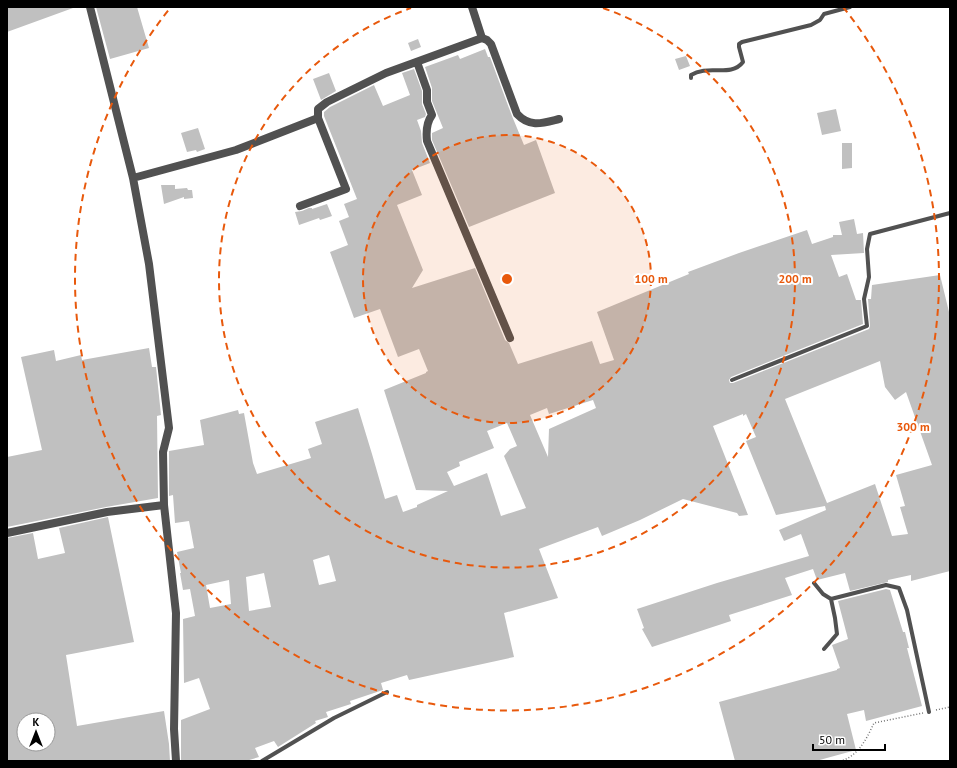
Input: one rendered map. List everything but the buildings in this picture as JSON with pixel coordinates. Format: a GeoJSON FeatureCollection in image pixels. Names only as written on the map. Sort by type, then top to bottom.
{"type":"FeatureCollection","features":[{"type":"Feature","properties":{"kind":"street"},"geometry":{"type":"LineString","coordinates":[[90,7],[133,178],[149,264],[169,428],[163,452],[164,505],[176,613],[174,729],[176,761]]}},
{"type":"Feature","properties":{"kind":"street"},"geometry":{"type":"LineString","coordinates":[[472,7],[482,38]]}},
{"type":"Feature","properties":{"kind":"street"},"geometry":{"type":"LineString","coordinates":[[300,206],[346,190],[318,118],[318,109],[327,102],[386,73],[482,38],[491,44],[518,114],[523,120],[531,123],[542,124],[559,119]]}},
{"type":"Feature","properties":{"kind":"street"},"geometry":{"type":"LineString","coordinates":[[417,62],[427,90],[428,102],[432,115],[428,120],[426,130],[427,141],[510,338]]}},
{"type":"Feature","properties":{"kind":"street"},"geometry":{"type":"LineString","coordinates":[[133,178],[236,150],[318,118]]}},
{"type":"Feature","properties":{"kind":"street"},"geometry":{"type":"LineString","coordinates":[[7,533],[107,512],[164,505]]}},
{"type":"Feature","properties":{"kind":"lane"},"geometry":{"type":"LineString","coordinates":[[691,78],[691,75],[697,71],[708,69],[726,71],[740,65],[743,62],[739,44],[742,42],[811,25],[820,20],[824,14],[850,7]]}},
{"type":"Feature","properties":{"kind":"lane"},"geometry":{"type":"LineString","coordinates":[[732,380],[867,326],[864,299],[869,277],[867,249],[870,234],[950,213]]}},
{"type":"Feature","properties":{"kind":"lane"},"geometry":{"type":"LineString","coordinates":[[814,583],[823,594],[831,599],[835,618],[837,634],[824,649]]}},
{"type":"Feature","properties":{"kind":"lane"},"geometry":{"type":"LineString","coordinates":[[831,599],[886,585],[898,588],[907,610],[929,712]]}},
{"type":"Feature","properties":{"kind":"lane"},"geometry":{"type":"LineString","coordinates":[[262,761],[334,718],[387,692]]}},
{"type":"Feature","properties":{"kind":"path"},"geometry":{"type":"LineString","coordinates":[[840,761],[857,752],[867,738],[874,723],[950,707]]}}]}
